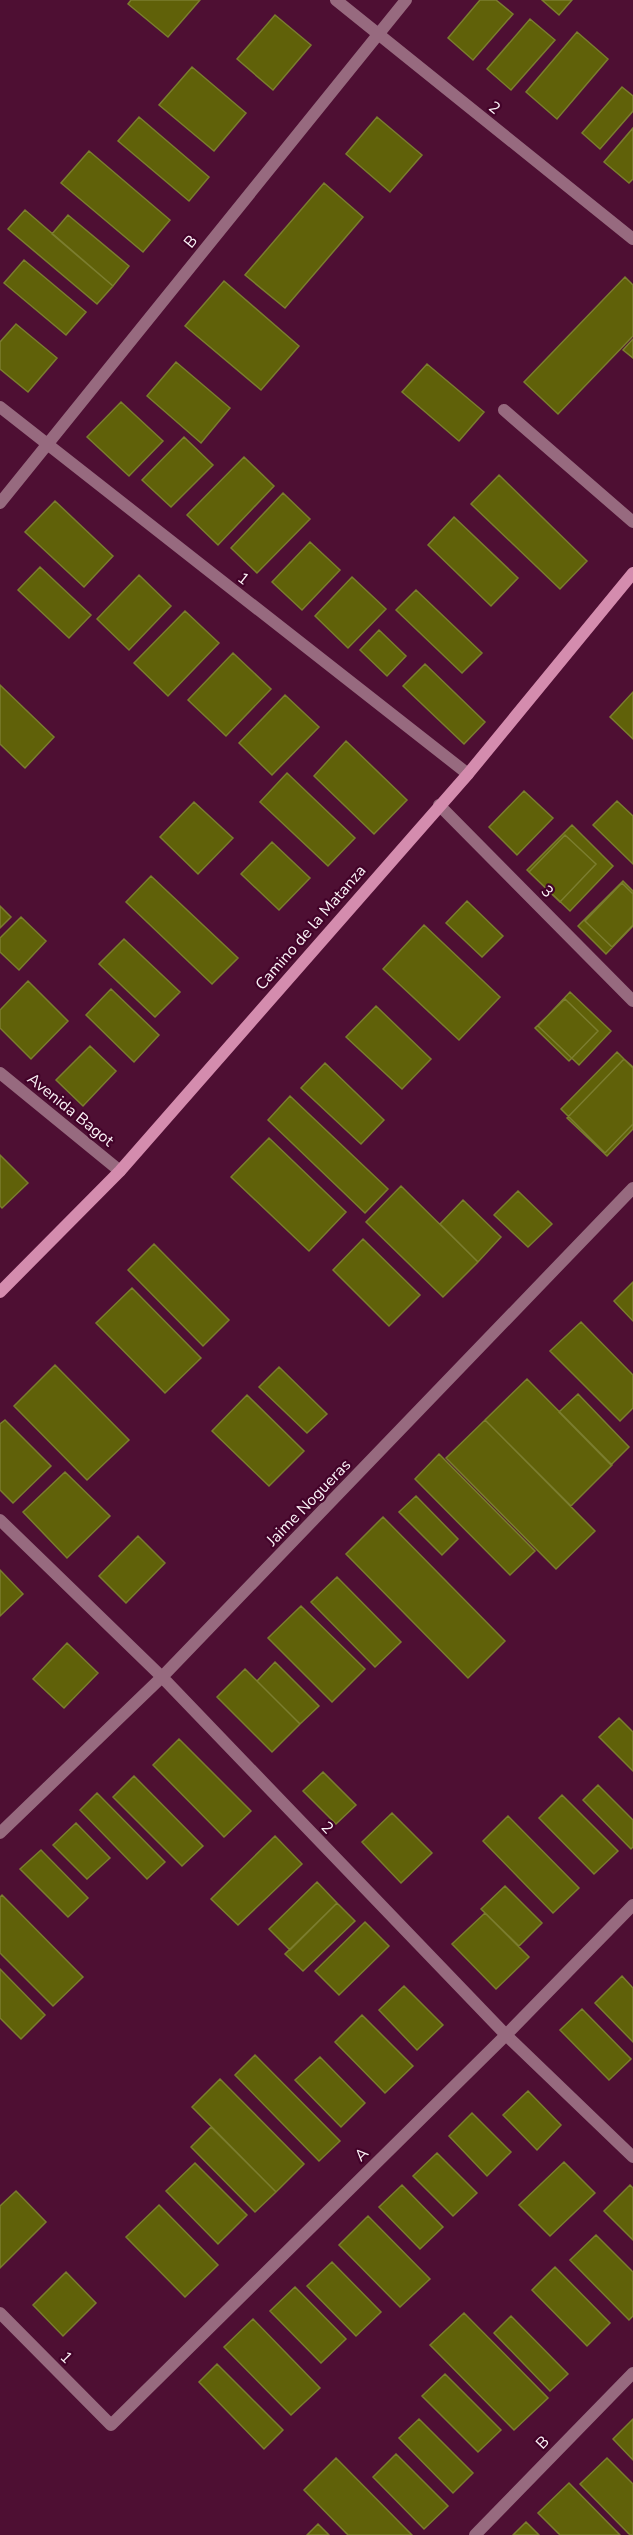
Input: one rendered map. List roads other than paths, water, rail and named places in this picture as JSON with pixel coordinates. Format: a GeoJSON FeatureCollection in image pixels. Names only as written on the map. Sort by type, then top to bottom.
{"type":"FeatureCollection","features":[{"type":"Feature","properties":{"kind":"main road","name":"Camino de la Matanza"},"geometry":{"type":"LineString","coordinates":[[0,1292],[120,1171],[468,774],[633,573]]}},
{"type":"Feature","properties":{"kind":"street","name":"2"},"geometry":{"type":"LineString","coordinates":[[336,0],[633,239]]}},
{"type":"Feature","properties":{"kind":"street","name":"B"},"geometry":{"type":"LineString","coordinates":[[0,503],[406,0]]}},
{"type":"Feature","properties":{"kind":"street","name":"1"},"geometry":{"type":"LineString","coordinates":[[0,407],[468,774]]}},
{"type":"Feature","properties":{"kind":"street"},"geometry":{"type":"LineString","coordinates":[[504,410],[633,522]]}},
{"type":"Feature","properties":{"kind":"street","name":"3"},"geometry":{"type":"LineString","coordinates":[[439,805],[633,1000]]}},
{"type":"Feature","properties":{"kind":"street","name":"Avenida Bagot"},"geometry":{"type":"LineString","coordinates":[[0,1073],[120,1171]]}},
{"type":"Feature","properties":{"kind":"street","name":"Jaime Nogueras"},"geometry":{"type":"LineString","coordinates":[[0,1833],[162,1677],[633,1188]]}},
{"type":"Feature","properties":{"kind":"street","name":"2"},"geometry":{"type":"LineString","coordinates":[[0,1520],[162,1677],[506,2035],[633,2157]]}},
{"type":"Feature","properties":{"kind":"street","name":"A"},"geometry":{"type":"LineString","coordinates":[[111,2425],[506,2035],[633,1905]]}},
{"type":"Feature","properties":{"kind":"street","name":"1"},"geometry":{"type":"LineString","coordinates":[[0,2313],[111,2425]]}},
{"type":"Feature","properties":{"kind":"street","name":"B"},"geometry":{"type":"LineString","coordinates":[[475,2535],[633,2373]]}}]}
